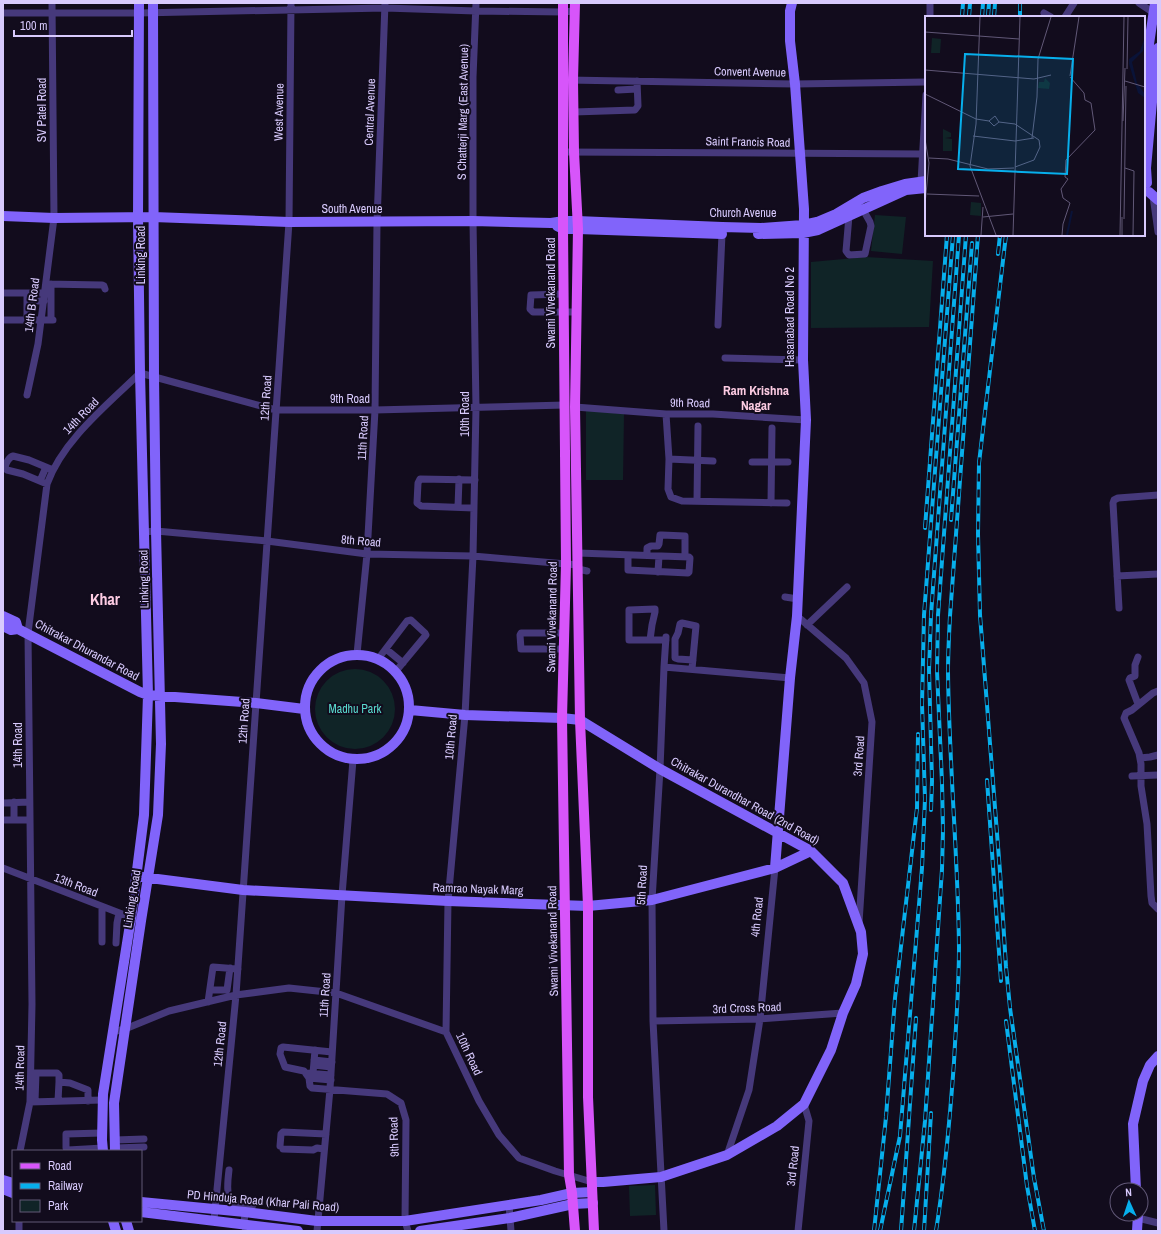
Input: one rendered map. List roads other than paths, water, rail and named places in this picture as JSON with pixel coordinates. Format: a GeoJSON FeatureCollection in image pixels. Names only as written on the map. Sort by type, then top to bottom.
{"type":"FeatureCollection","features":[{"type":"Feature","properties":{"kind":"main road","name":"Swami Vivekanand Road"},"geometry":{"type":"LineString","coordinates":[[574,7],[563,152],[564,312],[578,553],[581,568],[578,596],[580,720],[588,906],[588,1097],[594,1231]]}},
{"type":"Feature","properties":{"kind":"main road","name":"Swami Vivekanand Road"},"geometry":{"type":"LineString","coordinates":[[563,8],[568,80],[574,112],[577,225],[576,312],[570,406],[562,718],[569,1175],[575,1231]]}},
{"type":"Feature","properties":{"kind":"main road"},"geometry":{"type":"LineString","coordinates":[[566,596],[578,596]]}},
{"type":"Feature","properties":{"kind":"street","name":"SV Patel Road"},"geometry":{"type":"LineString","coordinates":[[52,3],[54,218]]}},
{"type":"Feature","properties":{"kind":"street","name":"S Chatterji Marg (East Avenue)"},"geometry":{"type":"LineString","coordinates":[[473,221],[473,77],[476,3]]}},
{"type":"Feature","properties":{"kind":"street","name":"Hasanabad Road No 2"},"geometry":{"type":"LineString","coordinates":[[790,678],[797,616],[806,420],[803,360],[804,209],[795,84],[790,41],[790,11],[792,3]]}},
{"type":"Feature","properties":{"kind":"street"},"geometry":{"type":"LineString","coordinates":[[930,3],[930,16]]}},
{"type":"Feature","properties":{"kind":"street"},"geometry":{"type":"LineString","coordinates":[[1066,16],[1074,3]]}},
{"type":"Feature","properties":{"kind":"street"},"geometry":{"type":"LineString","coordinates":[[1139,3],[1155,10],[1154,59]]}},
{"type":"Feature","properties":{"kind":"street"},"geometry":{"type":"LineString","coordinates":[[3,13],[53,13],[139,8],[385,6],[476,11],[574,7]]}},
{"type":"Feature","properties":{"kind":"street","name":"Central Avenue"},"geometry":{"type":"LineString","coordinates":[[376,222],[385,6]]}},
{"type":"Feature","properties":{"kind":"street","name":"West Avenue"},"geometry":{"type":"LineString","coordinates":[[289,222],[291,7]]}},
{"type":"Feature","properties":{"kind":"street","name":"Linking Road"},"geometry":{"type":"LineString","coordinates":[[102,1150],[102,1097],[131,918],[144,815],[143,532],[138,217],[139,8]]}},
{"type":"Feature","properties":{"kind":"street","name":"Linking Road"},"geometry":{"type":"LineString","coordinates":[[115,1146],[114,1103],[158,815],[161,744],[154,376],[153,8]]}},
{"type":"Feature","properties":{"kind":"street"},"geometry":{"type":"LineString","coordinates":[[1044,13],[1049,16]]}},
{"type":"Feature","properties":{"kind":"street"},"geometry":{"type":"LineString","coordinates":[[1145,100],[1148,77],[1158,48]]}},
{"type":"Feature","properties":{"kind":"street"},"geometry":{"type":"LineString","coordinates":[[1148,77],[1146,168],[1158,232]]}},
{"type":"Feature","properties":{"kind":"street","name":"Convent Avenue"},"geometry":{"type":"LineString","coordinates":[[568,80],[637,85],[925,82]]}},
{"type":"Feature","properties":{"kind":"street"},"geometry":{"type":"LineString","coordinates":[[574,112],[635,110],[638,106],[637,85],[618,90]]}},
{"type":"Feature","properties":{"kind":"street"},"geometry":{"type":"LineString","coordinates":[[924,184],[922,154],[925,110]]}},
{"type":"Feature","properties":{"kind":"street","name":"Saint Francis Road"},"geometry":{"type":"LineString","coordinates":[[563,152],[922,154]]}},
{"type":"Feature","properties":{"kind":"street","name":"Church Avenue"},"geometry":{"type":"LineString","coordinates":[[563,225],[803,229],[836,214],[861,205],[882,191],[905,184],[924,184]]}},
{"type":"Feature","properties":{"kind":"street"},"geometry":{"type":"LineString","coordinates":[[577,225],[722,234],[780,234],[803,229],[818,230],[849,216],[861,205],[871,226],[865,254],[848,255],[846,253],[849,216]]}},
{"type":"Feature","properties":{"kind":"street","name":"South Avenue"},"geometry":{"type":"LineString","coordinates":[[3,216],[54,218],[153,217],[289,222],[473,221],[551,223],[563,225]]}},
{"type":"Feature","properties":{"kind":"street","name":"14th B Road"},"geometry":{"type":"LineString","coordinates":[[27,395],[38,344],[45,293],[48,284],[54,218]]}},
{"type":"Feature","properties":{"kind":"street","name":"10th Road"},"geometry":{"type":"LineString","coordinates":[[473,221],[476,408],[473,556],[465,715],[448,902],[446,1032],[479,1101],[499,1135],[519,1158],[569,1175],[592,1187]]}},
{"type":"Feature","properties":{"kind":"street","name":"12th Road"},"geometry":{"type":"LineString","coordinates":[[214,1220],[225,1206],[219,1170],[238,969],[289,222]]}},
{"type":"Feature","properties":{"kind":"street","name":"11th Road"},"geometry":{"type":"LineString","coordinates":[[357,654],[367,554],[375,410],[376,222]]}},
{"type":"Feature","properties":{"kind":"street"},"geometry":{"type":"LineString","coordinates":[[718,325],[722,234]]}},
{"type":"Feature","properties":{"kind":"street"},"geometry":{"type":"LineString","coordinates":[[3,320],[52,320],[48,284],[102,285],[105,289]]}},
{"type":"Feature","properties":{"kind":"street"},"geometry":{"type":"LineString","coordinates":[[3,293],[45,293]]}},
{"type":"Feature","properties":{"kind":"street"},"geometry":{"type":"LineString","coordinates":[[27,293],[27,320]]}},
{"type":"Feature","properties":{"kind":"street"},"geometry":{"type":"LineString","coordinates":[[564,294],[533,294],[531,295],[530,309],[533,312],[576,312]]}},
{"type":"Feature","properties":{"kind":"street"},"geometry":{"type":"LineString","coordinates":[[27,301],[44,301]]}},
{"type":"Feature","properties":{"kind":"street"},"geometry":{"type":"LineString","coordinates":[[725,358],[803,360]]}},
{"type":"Feature","properties":{"kind":"street","name":"9th Road"},"geometry":{"type":"LineString","coordinates":[[140,373],[276,410],[375,410],[570,406],[666,414],[713,414],[806,420]]}},
{"type":"Feature","properties":{"kind":"street","name":"14th Road"},"geometry":{"type":"LineString","coordinates":[[20,1150],[33,1102],[28,633],[47,475],[80,432],[140,373]]}},
{"type":"Feature","properties":{"kind":"street"},"geometry":{"type":"LineString","coordinates":[[666,414],[669,459],[668,490],[671,497],[682,501],[787,503]]}},
{"type":"Feature","properties":{"kind":"street"},"geometry":{"type":"LineString","coordinates":[[697,501],[698,426]]}},
{"type":"Feature","properties":{"kind":"street"},"geometry":{"type":"LineString","coordinates":[[771,502],[772,428]]}},
{"type":"Feature","properties":{"kind":"street"},"geometry":{"type":"LineString","coordinates":[[10,456],[13,456],[29,460],[47,475],[23,474],[6,470],[5,467],[10,456]]}},
{"type":"Feature","properties":{"kind":"street"},"geometry":{"type":"LineString","coordinates":[[669,459],[714,461]]}},
{"type":"Feature","properties":{"kind":"street"},"geometry":{"type":"LineString","coordinates":[[752,462],[788,462]]}},
{"type":"Feature","properties":{"kind":"street"},"geometry":{"type":"LineString","coordinates":[[474,508],[421,506],[417,503],[418,483],[420,479],[475,480]]}},
{"type":"Feature","properties":{"kind":"street"},"geometry":{"type":"LineString","coordinates":[[458,507],[459,479]]}},
{"type":"Feature","properties":{"kind":"street"},"geometry":{"type":"LineString","coordinates":[[1118,608],[1114,500],[1118,498],[1158,495]]}},
{"type":"Feature","properties":{"kind":"street","name":"8th Road"},"geometry":{"type":"LineString","coordinates":[[143,532],[156,531],[267,541],[367,554],[473,556],[566,564],[581,568]]}},
{"type":"Feature","properties":{"kind":"street"},"geometry":{"type":"LineString","coordinates":[[647,556],[648,547],[658,546],[660,544],[660,535],[685,537],[685,557]]}},
{"type":"Feature","properties":{"kind":"street"},"geometry":{"type":"LineString","coordinates":[[578,553],[685,557],[690,558],[689,573],[628,570],[628,555]]}},
{"type":"Feature","properties":{"kind":"street"},"geometry":{"type":"LineString","coordinates":[[658,572],[659,556]]}},
{"type":"Feature","properties":{"kind":"street"},"geometry":{"type":"LineString","coordinates":[[1117,576],[1158,574]]}},
{"type":"Feature","properties":{"kind":"street"},"geometry":{"type":"LineString","coordinates":[[807,625],[846,587]]}},
{"type":"Feature","properties":{"kind":"street"},"geometry":{"type":"LineString","coordinates":[[785,596],[798,599]]}},
{"type":"Feature","properties":{"kind":"street"},"geometry":{"type":"LineString","coordinates":[[650,640],[656,612],[655,609],[629,610],[629,640],[650,640],[666,640],[675,644]]}},
{"type":"Feature","properties":{"kind":"street","name":"Chitrakar Dhurandar Road"},"geometry":{"type":"LineString","coordinates":[[3,616],[16,622],[18,629],[144,694]]}},
{"type":"Feature","properties":{"kind":"street","name":"3rd Road"},"geometry":{"type":"LineString","coordinates":[[797,616],[846,658],[864,683],[872,722],[859,926]]}},
{"type":"Feature","properties":{"kind":"street"},"geometry":{"type":"LineString","coordinates":[[378,659],[407,621],[411,620],[425,632],[426,635],[396,671]]}},
{"type":"Feature","properties":{"kind":"street"},"geometry":{"type":"LineString","coordinates":[[692,669],[693,660],[696,625],[681,623],[675,637],[675,658],[693,660]]}},
{"type":"Feature","properties":{"kind":"street"},"geometry":{"type":"LineString","coordinates":[[3,626],[11,630],[18,629]]}},
{"type":"Feature","properties":{"kind":"street"},"geometry":{"type":"LineString","coordinates":[[564,649],[521,649],[520,635],[521,633],[565,633]]}},
{"type":"Feature","properties":{"kind":"street","name":"5th Road"},"geometry":{"type":"LineString","coordinates":[[664,1231],[652,1021],[652,900],[666,640]]}},
{"type":"Feature","properties":{"kind":"street"},"geometry":{"type":"LineString","coordinates":[[386,649],[402,663]]}},
{"type":"Feature","properties":{"kind":"street"},"geometry":{"type":"LineString","coordinates":[[357,654],[378,659],[396,671],[407,689],[410,710],[401,736],[381,754],[353,760],[329,752],[311,734],[304,709],[307,688],[319,670],[336,658],[357,654]]}},
{"type":"Feature","properties":{"kind":"street"},"geometry":{"type":"LineString","coordinates":[[1138,657],[1135,665],[1135,676],[1129,680],[1138,704]]}},
{"type":"Feature","properties":{"kind":"street"},"geometry":{"type":"LineString","coordinates":[[664,667],[790,678]]}},
{"type":"Feature","properties":{"kind":"street","name":"4th Road"},"geometry":{"type":"LineString","coordinates":[[727,1155],[749,1090],[760,1019],[775,868],[790,678]]}},
{"type":"Feature","properties":{"kind":"street"},"geometry":{"type":"LineString","coordinates":[[1158,691],[1126,713],[1124,718],[1140,758],[1141,786],[1147,824],[1151,896],[1152,902],[1158,910]]}},
{"type":"Feature","properties":{"kind":"street"},"geometry":{"type":"LineString","coordinates":[[144,694],[256,703],[304,709]]}},
{"type":"Feature","properties":{"kind":"street","name":"Chitrakar Durandhar Road (2nd Road)"},"geometry":{"type":"LineString","coordinates":[[410,710],[465,715],[562,718],[580,720],[660,768],[811,851],[843,883],[859,926],[861,932],[862,954],[856,984],[843,1013],[831,1050],[804,1104],[777,1126],[727,1155],[661,1177],[603,1182],[572,1193]]}},
{"type":"Feature","properties":{"kind":"street"},"geometry":{"type":"LineString","coordinates":[[1140,758],[1158,755]]}},
{"type":"Feature","properties":{"kind":"street","name":"11th Road"},"geometry":{"type":"LineString","coordinates":[[317,1226],[330,1088],[342,895],[353,760]]}},
{"type":"Feature","properties":{"kind":"street"},"geometry":{"type":"LineString","coordinates":[[1132,776],[1158,775]]}},
{"type":"Feature","properties":{"kind":"street"},"geometry":{"type":"LineString","coordinates":[[14,802],[14,820]]}},
{"type":"Feature","properties":{"kind":"street"},"geometry":{"type":"LineString","coordinates":[[3,803],[29,802]]}},
{"type":"Feature","properties":{"kind":"street"},"geometry":{"type":"LineString","coordinates":[[3,820],[30,820]]}},
{"type":"Feature","properties":{"kind":"street","name":"Ramrao Nayak Marg"},"geometry":{"type":"LineString","coordinates":[[136,876],[243,890],[448,902],[588,906],[652,900],[775,868],[811,851]]}},
{"type":"Feature","properties":{"kind":"street","name":"13th Road"},"geometry":{"type":"LineString","coordinates":[[3,868],[141,921]]}},
{"type":"Feature","properties":{"kind":"street"},"geometry":{"type":"LineString","coordinates":[[102,906],[102,942]]}},
{"type":"Feature","properties":{"kind":"street"},"geometry":{"type":"LineString","coordinates":[[116,943],[119,913]]}},
{"type":"Feature","properties":{"kind":"street"},"geometry":{"type":"LineString","coordinates":[[102,922],[115,922]]}},
{"type":"Feature","properties":{"kind":"street"},"geometry":{"type":"LineString","coordinates":[[117,930],[128,931]]}},
{"type":"Feature","properties":{"kind":"street"},"geometry":{"type":"LineString","coordinates":[[208,1002],[213,968],[238,969]]}},
{"type":"Feature","properties":{"kind":"street"},"geometry":{"type":"LineString","coordinates":[[210,990],[226,990],[228,988],[230,968]]}},
{"type":"Feature","properties":{"kind":"street"},"geometry":{"type":"LineString","coordinates":[[112,1032],[125,1029],[169,1011],[236,995],[289,988],[336,993],[446,1032]]}},
{"type":"Feature","properties":{"kind":"street","name":"3rd Cross Road"},"geometry":{"type":"LineString","coordinates":[[652,1021],[760,1019],[843,1013]]}},
{"type":"Feature","properties":{"kind":"street"},"geometry":{"type":"LineString","coordinates":[[309,1075],[302,1070],[289,1069],[285,1067],[280,1054],[281,1048],[283,1047],[331,1065]]}},
{"type":"Feature","properties":{"kind":"street"},"geometry":{"type":"LineString","coordinates":[[1136,1182],[1133,1124],[1143,1081],[1150,1066],[1158,1056]]}},
{"type":"Feature","properties":{"kind":"street"},"geometry":{"type":"LineString","coordinates":[[315,1058],[331,1065]]}},
{"type":"Feature","properties":{"kind":"street"},"geometry":{"type":"LineString","coordinates":[[309,1075],[315,1058]]}},
{"type":"Feature","properties":{"kind":"street"},"geometry":{"type":"LineString","coordinates":[[309,1075],[331,1065]]}},
{"type":"Feature","properties":{"kind":"street"},"geometry":{"type":"LineString","coordinates":[[33,1073],[59,1074],[58,1101]]}},
{"type":"Feature","properties":{"kind":"street","name":"9th Road"},"geometry":{"type":"LineString","coordinates":[[309,1075],[310,1086],[312,1088],[330,1088],[387,1094],[401,1103],[406,1120],[407,1226]]}},
{"type":"Feature","properties":{"kind":"street"},"geometry":{"type":"LineString","coordinates":[[59,1082],[70,1083],[88,1090],[88,1097]]}},
{"type":"Feature","properties":{"kind":"street"},"geometry":{"type":"LineString","coordinates":[[33,1102],[102,1097]]}},
{"type":"Feature","properties":{"kind":"street","name":"3rd Road"},"geometry":{"type":"LineString","coordinates":[[798,1231],[808,1121],[804,1104]]}},
{"type":"Feature","properties":{"kind":"street"},"geometry":{"type":"LineString","coordinates":[[324,1147],[316,1147],[313,1150],[281,1147],[281,1134],[283,1132],[326,1134]]}},
{"type":"Feature","properties":{"kind":"street"},"geometry":{"type":"LineString","coordinates":[[102,1133],[66,1134],[66,1148],[68,1150],[102,1150]]}},
{"type":"Feature","properties":{"kind":"street"},"geometry":{"type":"LineString","coordinates":[[316,1147],[317,1134]]}},
{"type":"Feature","properties":{"kind":"street"},"geometry":{"type":"LineString","coordinates":[[115,1146],[144,1139]]}},
{"type":"Feature","properties":{"kind":"street"},"geometry":{"type":"LineString","coordinates":[[115,1146],[144,1147]]}},
{"type":"Feature","properties":{"kind":"street"},"geometry":{"type":"LineString","coordinates":[[219,1170],[231,1170],[225,1206]]}},
{"type":"Feature","properties":{"kind":"street"},"geometry":{"type":"LineString","coordinates":[[3,1180],[11,1187]]}},
{"type":"Feature","properties":{"kind":"street","name":"PD Hinduja Road (Khar Pali Road)"},"geometry":{"type":"LineString","coordinates":[[142,1202],[251,1208],[317,1226],[407,1226],[509,1204],[541,1200],[572,1193]]}},
{"type":"Feature","properties":{"kind":"street"},"geometry":{"type":"LineString","coordinates":[[420,1231],[510,1218],[573,1204],[593,1203]]}},
{"type":"Feature","properties":{"kind":"street"},"geometry":{"type":"LineString","coordinates":[[509,1204],[511,1231]]}},
{"type":"Feature","properties":{"kind":"street"},"geometry":{"type":"LineString","coordinates":[[245,1228],[251,1208]]}},
{"type":"Feature","properties":{"kind":"street"},"geometry":{"type":"LineString","coordinates":[[142,1212],[214,1220],[245,1228],[298,1231]]}},
{"type":"Feature","properties":{"kind":"railway"},"geometry":{"type":"LineString","coordinates":[[962,16],[963,3]]}},
{"type":"Feature","properties":{"kind":"railway"},"geometry":{"type":"LineString","coordinates":[[969,16],[970,3]]}},
{"type":"Feature","properties":{"kind":"railway"},"geometry":{"type":"LineString","coordinates":[[982,16],[983,3]]}},
{"type":"Feature","properties":{"kind":"railway"},"geometry":{"type":"LineString","coordinates":[[988,16],[989,3]]}},
{"type":"Feature","properties":{"kind":"railway"},"geometry":{"type":"LineString","coordinates":[[994,16],[995,3]]}},
{"type":"Feature","properties":{"kind":"railway"},"geometry":{"type":"LineString","coordinates":[[1020,3],[1020,16]]}},
{"type":"Feature","properties":{"kind":"railway"},"geometry":{"type":"LineString","coordinates":[[925,528],[947,236]]}},
{"type":"Feature","properties":{"kind":"railway"},"geometry":{"type":"LineString","coordinates":[[880,1231],[900,1136],[922,868],[925,799],[922,704],[924,615],[953,236]]}},
{"type":"Feature","properties":{"kind":"railway"},"geometry":{"type":"LineString","coordinates":[[931,810],[932,781],[929,670],[931,615],[959,236]]}},
{"type":"Feature","properties":{"kind":"railway"},"geometry":{"type":"LineString","coordinates":[[914,1231],[925,1121],[942,869],[942,783],[937,671],[938,615],[966,236]]}},
{"type":"Feature","properties":{"kind":"railway"},"geometry":{"type":"LineString","coordinates":[[936,1231],[945,1168],[951,1104],[959,962],[948,672],[950,616],[978,236]]}},
{"type":"Feature","properties":{"kind":"railway"},"geometry":{"type":"LineString","coordinates":[[998,254],[1000,236]]}},
{"type":"Feature","properties":{"kind":"railway"},"geometry":{"type":"LineString","coordinates":[[1006,236],[979,463],[978,534],[980,615],[1010,1008],[1034,1178],[1044,1231]]}},
{"type":"Feature","properties":{"kind":"railway"},"geometry":{"type":"LineString","coordinates":[[951,520],[972,243]]}},
{"type":"Feature","properties":{"kind":"railway"},"geometry":{"type":"LineString","coordinates":[[874,1231],[886,1117],[895,998],[917,808],[918,734]]}},
{"type":"Feature","properties":{"kind":"railway"},"geometry":{"type":"LineString","coordinates":[[987,780],[1001,981]]}},
{"type":"Feature","properties":{"kind":"railway"},"geometry":{"type":"LineString","coordinates":[[901,1231],[916,1018]]}},
{"type":"Feature","properties":{"kind":"railway"},"geometry":{"type":"LineString","coordinates":[[1006,1021],[1027,1186],[1035,1231]]}},
{"type":"Feature","properties":{"kind":"railway"},"geometry":{"type":"LineString","coordinates":[[924,1231],[931,1113]]}},
{"type":"Feature","properties":{"kind":"district","name":"Ram Krishna Nagar"},"geometry":{"type":"Point","coordinates":[756,398]}},
{"type":"Feature","properties":{"kind":"district","name":"Khar"},"geometry":{"type":"Point","coordinates":[105,599]}},
{"type":"Feature","properties":{"kind":"park label","name":"Madhu Park"},"geometry":{"type":"Point","coordinates":[355,709]}}]}
